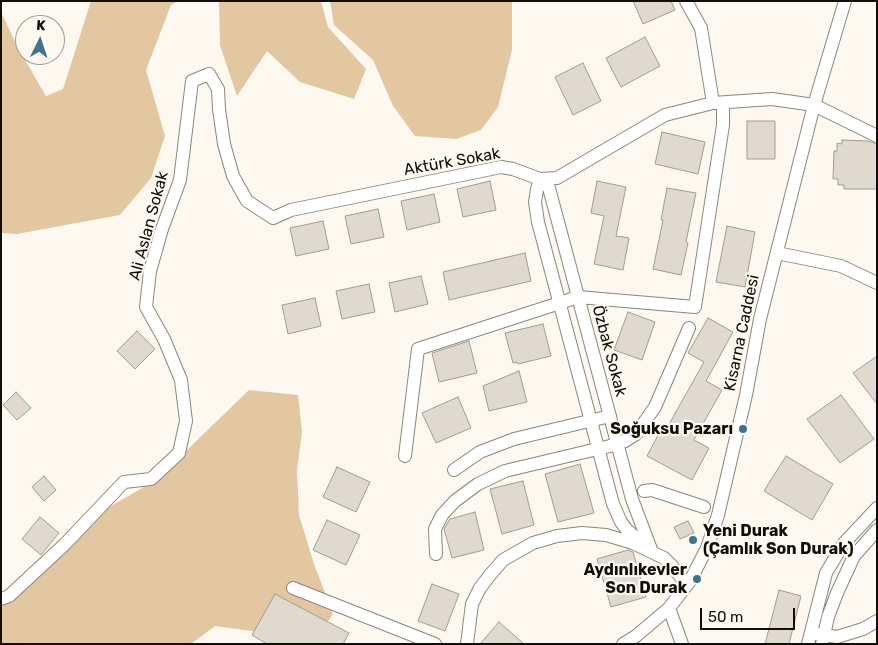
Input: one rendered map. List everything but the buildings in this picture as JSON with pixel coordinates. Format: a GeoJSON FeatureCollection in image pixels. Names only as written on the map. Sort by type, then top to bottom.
{"type":"FeatureCollection","features":[{"type":"Feature","properties":{"kind":"street"},"geometry":{"type":"LineString","coordinates":[[404,456],[418,349],[578,297],[695,307],[723,125],[701,28],[686,1]]}},
{"type":"Feature","properties":{"kind":"street","name":"Kisarna Caddesi"},"geometry":{"type":"LineString","coordinates":[[623,644],[636,636],[669,608],[687,585],[707,548],[718,515],[746,395],[760,319],[814,105],[845,1]]}},
{"type":"Feature","properties":{"kind":"street","name":"Aktürk Sokak"},"geometry":{"type":"LineString","coordinates":[[209,74],[218,89],[224,144],[233,176],[247,201],[273,218],[291,210],[501,167],[513,169],[540,179]]}},
{"type":"Feature","properties":{"kind":"street","name":"Ali Aslan Sokak"},"geometry":{"type":"LineString","coordinates":[[1,599],[9,596],[64,545],[124,482],[151,479],[179,453],[186,421],[181,380],[164,339],[146,307],[150,272],[162,229],[180,180],[192,81],[209,74]]}},
{"type":"Feature","properties":{"kind":"street"},"geometry":{"type":"LineString","coordinates":[[652,552],[627,530],[613,504],[538,222],[535,202],[540,179],[557,178],[665,115],[718,103],[772,99],[814,105],[877,136]]}},
{"type":"Feature","properties":{"kind":"street","name":"Özbak Sokak"},"geometry":{"type":"LineString","coordinates":[[540,179],[549,188],[632,499],[652,552]]}},
{"type":"Feature","properties":{"kind":"street"},"geometry":{"type":"LineString","coordinates":[[777,253],[841,266],[877,283]]}},
{"type":"Feature","properties":{"kind":"street"},"geometry":{"type":"LineString","coordinates":[[436,554],[435,530],[442,515],[455,501],[478,484],[505,471],[598,449],[636,434],[655,408],[689,328]]}},
{"type":"Feature","properties":{"kind":"street"},"geometry":{"type":"LineString","coordinates":[[454,470],[480,452],[514,439],[610,416]]}},
{"type":"Feature","properties":{"kind":"street"},"geometry":{"type":"LineString","coordinates":[[644,491],[652,490],[704,507]]}},
{"type":"Feature","properties":{"kind":"street"},"geometry":{"type":"LineString","coordinates":[[877,508],[844,543],[826,573],[809,639],[837,640],[877,621]]}},
{"type":"Feature","properties":{"kind":"street"},"geometry":{"type":"LineString","coordinates":[[823,639],[837,592],[854,556],[877,530]]}},
{"type":"Feature","properties":{"kind":"street"},"geometry":{"type":"LineString","coordinates":[[467,644],[472,604],[480,588],[503,560],[533,543],[556,536],[582,532],[606,535],[632,543],[664,558],[687,585]]}},
{"type":"Feature","properties":{"kind":"street"},"geometry":{"type":"LineString","coordinates":[[292,588],[435,644]]}},
{"type":"Feature","properties":{"kind":"street"},"geometry":{"type":"LineString","coordinates":[[669,608],[682,644]]}},
{"type":"Feature","properties":{"kind":"shaded area"},"geometry":{"type":"Polygon","coordinates":[[[91,1],[179,1],[171,5],[146,70],[165,136],[151,178],[120,215],[17,234],[1,233],[1,12],[15,42],[15,65],[28,65],[46,96],[63,89],[91,1]]]}},
{"type":"Feature","properties":{"kind":"shaded area"},"geometry":{"type":"Polygon","coordinates":[[[219,1],[321,1],[328,27],[366,69],[354,99],[300,82],[267,51],[237,96],[220,45],[219,1]]]}},
{"type":"Feature","properties":{"kind":"shaded area"},"geometry":{"type":"Polygon","coordinates":[[[330,1],[512,1],[512,50],[498,107],[481,130],[456,139],[415,136],[393,106],[373,60],[334,25],[330,1]]]}},
{"type":"Feature","properties":{"kind":"shaded area"},"geometry":{"type":"Polygon","coordinates":[[[249,390],[298,395],[302,432],[297,470],[299,515],[314,564],[333,614],[313,644],[281,635],[215,626],[191,644],[1,644],[1,596],[85,521],[156,480],[249,390]]]}},
{"type":"Feature","properties":{"kind":"place","name":"Soğuksu Pazarı"},"geometry":{"type":"Point","coordinates":[743,429]}},
{"type":"Feature","properties":{"kind":"place","name":"Yeni Durak (Çamlık Son Durak)"},"geometry":{"type":"Point","coordinates":[693,540]}},
{"type":"Feature","properties":{"kind":"place","name":"Aydınlıkevler Son Durak"},"geometry":{"type":"Point","coordinates":[697,579]}}]}
